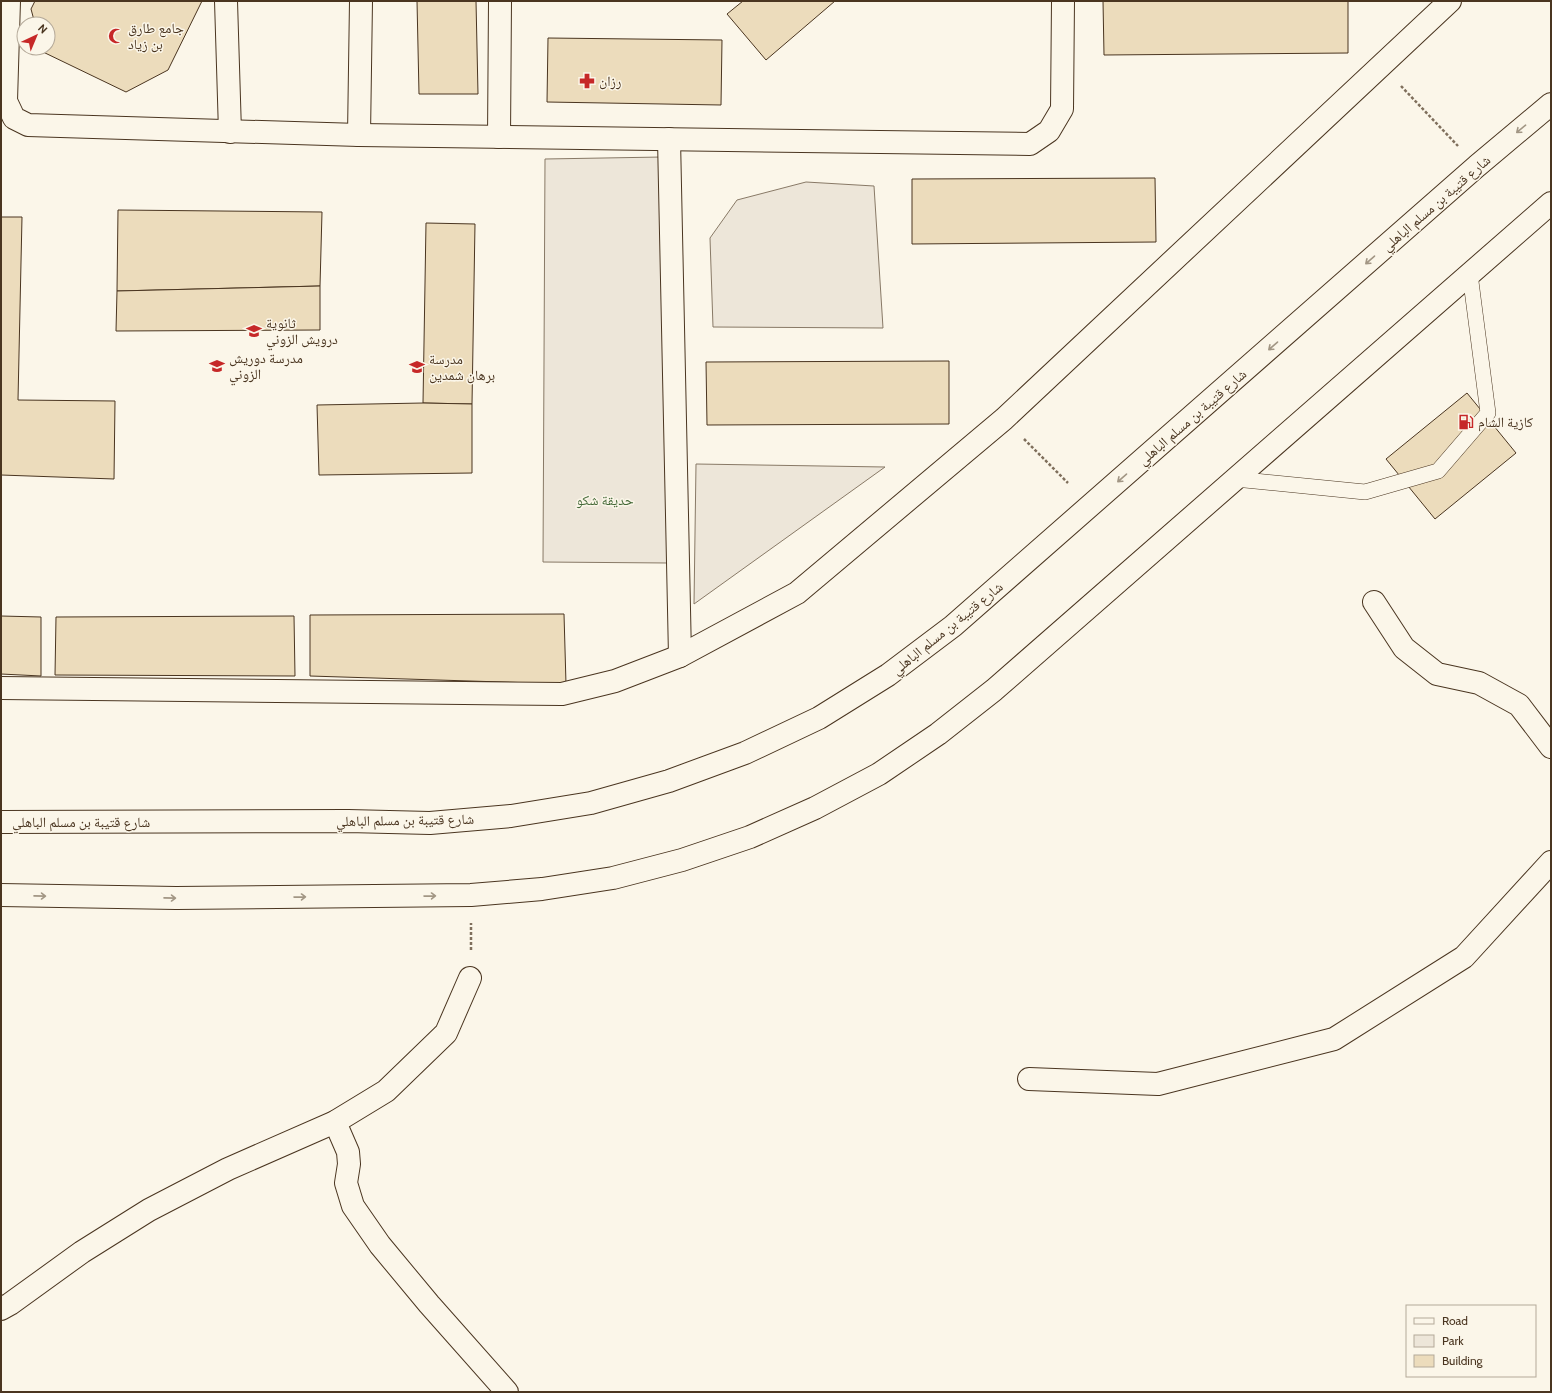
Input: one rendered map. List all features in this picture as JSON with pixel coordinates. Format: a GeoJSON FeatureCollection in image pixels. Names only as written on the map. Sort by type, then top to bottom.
{"type":"FeatureCollection","features":[{"type":"Feature","properties":{"kind":"street"},"geometry":{"type":"LineString","coordinates":[[9,1],[6,101],[14,118],[28,125],[359,135],[1030,144],[1049,131],[1062,109],[1063,1]]}},
{"type":"Feature","properties":{"kind":"street"},"geometry":{"type":"LineString","coordinates":[[226,1],[230,132]]}},
{"type":"Feature","properties":{"kind":"street"},"geometry":{"type":"LineString","coordinates":[[359,135],[361,1]]}},
{"type":"Feature","properties":{"kind":"street"},"geometry":{"type":"LineString","coordinates":[[499,137],[500,1]]}},
{"type":"Feature","properties":{"kind":"street"},"geometry":{"type":"LineString","coordinates":[[1,688],[562,694],[615,681],[680,656],[796,593],[1004,419],[1450,1]]}},
{"type":"Feature","properties":{"kind":"street","name":"شارع قتيبة بن مسلم الباهلي"},"geometry":{"type":"LineString","coordinates":[[1,822],[348,821],[430,823],[511,816],[591,803],[669,781],[745,753],[825,714],[888,675],[953,626],[1477,166],[1551,104]]}},
{"type":"Feature","properties":{"kind":"street"},"geometry":{"type":"LineString","coordinates":[[669,139],[680,656]]}},
{"type":"Feature","properties":{"kind":"street"},"geometry":{"type":"LineString","coordinates":[[1,895],[176,898],[471,895],[542,889],[605,879],[682,860],[758,834],[816,808],[879,774],[938,734],[994,690],[1551,203]]}},
{"type":"Feature","properties":{"kind":"street"},"geometry":{"type":"LineString","coordinates":[[1374,602],[1404,648],[1437,674],[1479,683],[1519,705],[1551,747]]}},
{"type":"Feature","properties":{"kind":"street"},"geometry":{"type":"LineString","coordinates":[[1029,1079],[1158,1084],[1334,1039],[1464,957],[1551,862]]}},
{"type":"Feature","properties":{"kind":"street"},"geometry":{"type":"LineString","coordinates":[[1,1309],[82,1252],[149,1210],[228,1169],[335,1122],[386,1091],[446,1033],[470,978]]}},
{"type":"Feature","properties":{"kind":"street"},"geometry":{"type":"LineString","coordinates":[[335,1122],[348,1152],[350,1164],[346,1182],[353,1206],[385,1251],[429,1304],[507,1392]]}},
{"type":"Feature","properties":{"kind":"lane"},"geometry":{"type":"LineString","coordinates":[[1235,479],[1365,492],[1438,471],[1488,413],[1470,274]]}},
{"type":"Feature","properties":{"kind":"path"},"geometry":{"type":"LineString","coordinates":[[1381,65],[1477,166]]}},
{"type":"Feature","properties":{"kind":"path"},"geometry":{"type":"LineString","coordinates":[[1004,419],[1068,483]]}},
{"type":"Feature","properties":{"kind":"path"},"geometry":{"type":"LineString","coordinates":[[470,978],[471,895]]}},
{"type":"Feature","properties":{"kind":"green space","name":"حديقة شكو"},"geometry":{"type":"Polygon","coordinates":[[[662,157],[668,563],[543,562],[545,159],[662,157]]]}},
{"type":"Feature","properties":{"kind":"green space"},"geometry":{"type":"Polygon","coordinates":[[[806,182],[874,186],[883,328],[713,327],[710,238],[737,200],[806,182]]]}},
{"type":"Feature","properties":{"kind":"green space"},"geometry":{"type":"Polygon","coordinates":[[[696,464],[885,467],[694,604],[696,464]]]}},
{"type":"Feature","properties":{"kind":"building","name":"جامع طارق بن زياد"},"geometry":{"type":"Polygon","coordinates":[[[35,1],[202,1],[168,70],[126,92],[51,56],[56,56],[56,16],[33,16],[31,9],[35,1]]]}},
{"type":"Feature","properties":{"kind":"building"},"geometry":{"type":"Polygon","coordinates":[[[417,1],[476,1],[478,94],[419,94],[417,1]]]}},
{"type":"Feature","properties":{"kind":"building"},"geometry":{"type":"Polygon","coordinates":[[[743,1],[835,1],[766,60],[727,14],[743,1]]]}},
{"type":"Feature","properties":{"kind":"building"},"geometry":{"type":"Polygon","coordinates":[[[1103,1],[1348,1],[1348,53],[1104,55],[1103,1]]]}},
{"type":"Feature","properties":{"kind":"building"},"geometry":{"type":"Polygon","coordinates":[[[548,38],[722,40],[721,105],[547,102],[548,38]]]}},
{"type":"Feature","properties":{"kind":"building"},"geometry":{"type":"Polygon","coordinates":[[[1155,178],[1156,242],[912,244],[912,179],[1155,178]]]}},
{"type":"Feature","properties":{"kind":"building"},"geometry":{"type":"Polygon","coordinates":[[[118,210],[322,212],[320,286],[117,291],[118,210]]]}},
{"type":"Feature","properties":{"kind":"building"},"geometry":{"type":"Polygon","coordinates":[[[1,217],[22,217],[18,400],[115,401],[114,479],[1,475],[1,217]]]}},
{"type":"Feature","properties":{"kind":"building"},"geometry":{"type":"Polygon","coordinates":[[[426,223],[475,224],[472,404],[423,403],[426,223]]]}},
{"type":"Feature","properties":{"kind":"building"},"geometry":{"type":"Polygon","coordinates":[[[320,286],[320,330],[116,331],[117,291],[320,286]]]}},
{"type":"Feature","properties":{"kind":"building"},"geometry":{"type":"Polygon","coordinates":[[[949,361],[949,424],[707,425],[706,362],[949,361]]]}},
{"type":"Feature","properties":{"kind":"building"},"geometry":{"type":"Polygon","coordinates":[[[1467,393],[1516,453],[1435,519],[1386,459],[1467,393]]]}},
{"type":"Feature","properties":{"kind":"building"},"geometry":{"type":"Polygon","coordinates":[[[423,403],[472,404],[472,473],[319,475],[317,405],[423,403]]]}},
{"type":"Feature","properties":{"kind":"building"},"geometry":{"type":"Polygon","coordinates":[[[564,614],[566,684],[310,676],[310,615],[564,614]]]}},
{"type":"Feature","properties":{"kind":"building"},"geometry":{"type":"Polygon","coordinates":[[[1,616],[41,617],[41,676],[1,674],[1,616]]]}},
{"type":"Feature","properties":{"kind":"building"},"geometry":{"type":"Polygon","coordinates":[[[294,616],[295,676],[55,675],[56,617],[294,616]]]}},
{"type":"Feature","properties":{"kind":"place","name":"جامع طارق بن زياد"},"geometry":{"type":"Point","coordinates":[116,36]}},
{"type":"Feature","properties":{"kind":"place","name":"رزان"},"geometry":{"type":"Point","coordinates":[587,81]}},
{"type":"Feature","properties":{"kind":"place","name":"ثانوية درويش الزوني"},"geometry":{"type":"Point","coordinates":[254,331]}},
{"type":"Feature","properties":{"kind":"place","name":"مدرسة دوريش الزوني"},"geometry":{"type":"Point","coordinates":[217,366]}},
{"type":"Feature","properties":{"kind":"place","name":"مدرسة برهان شمدين"},"geometry":{"type":"Point","coordinates":[417,367]}},
{"type":"Feature","properties":{"kind":"place","name":"كازية الشام"},"geometry":{"type":"Point","coordinates":[1466,422]}}]}
